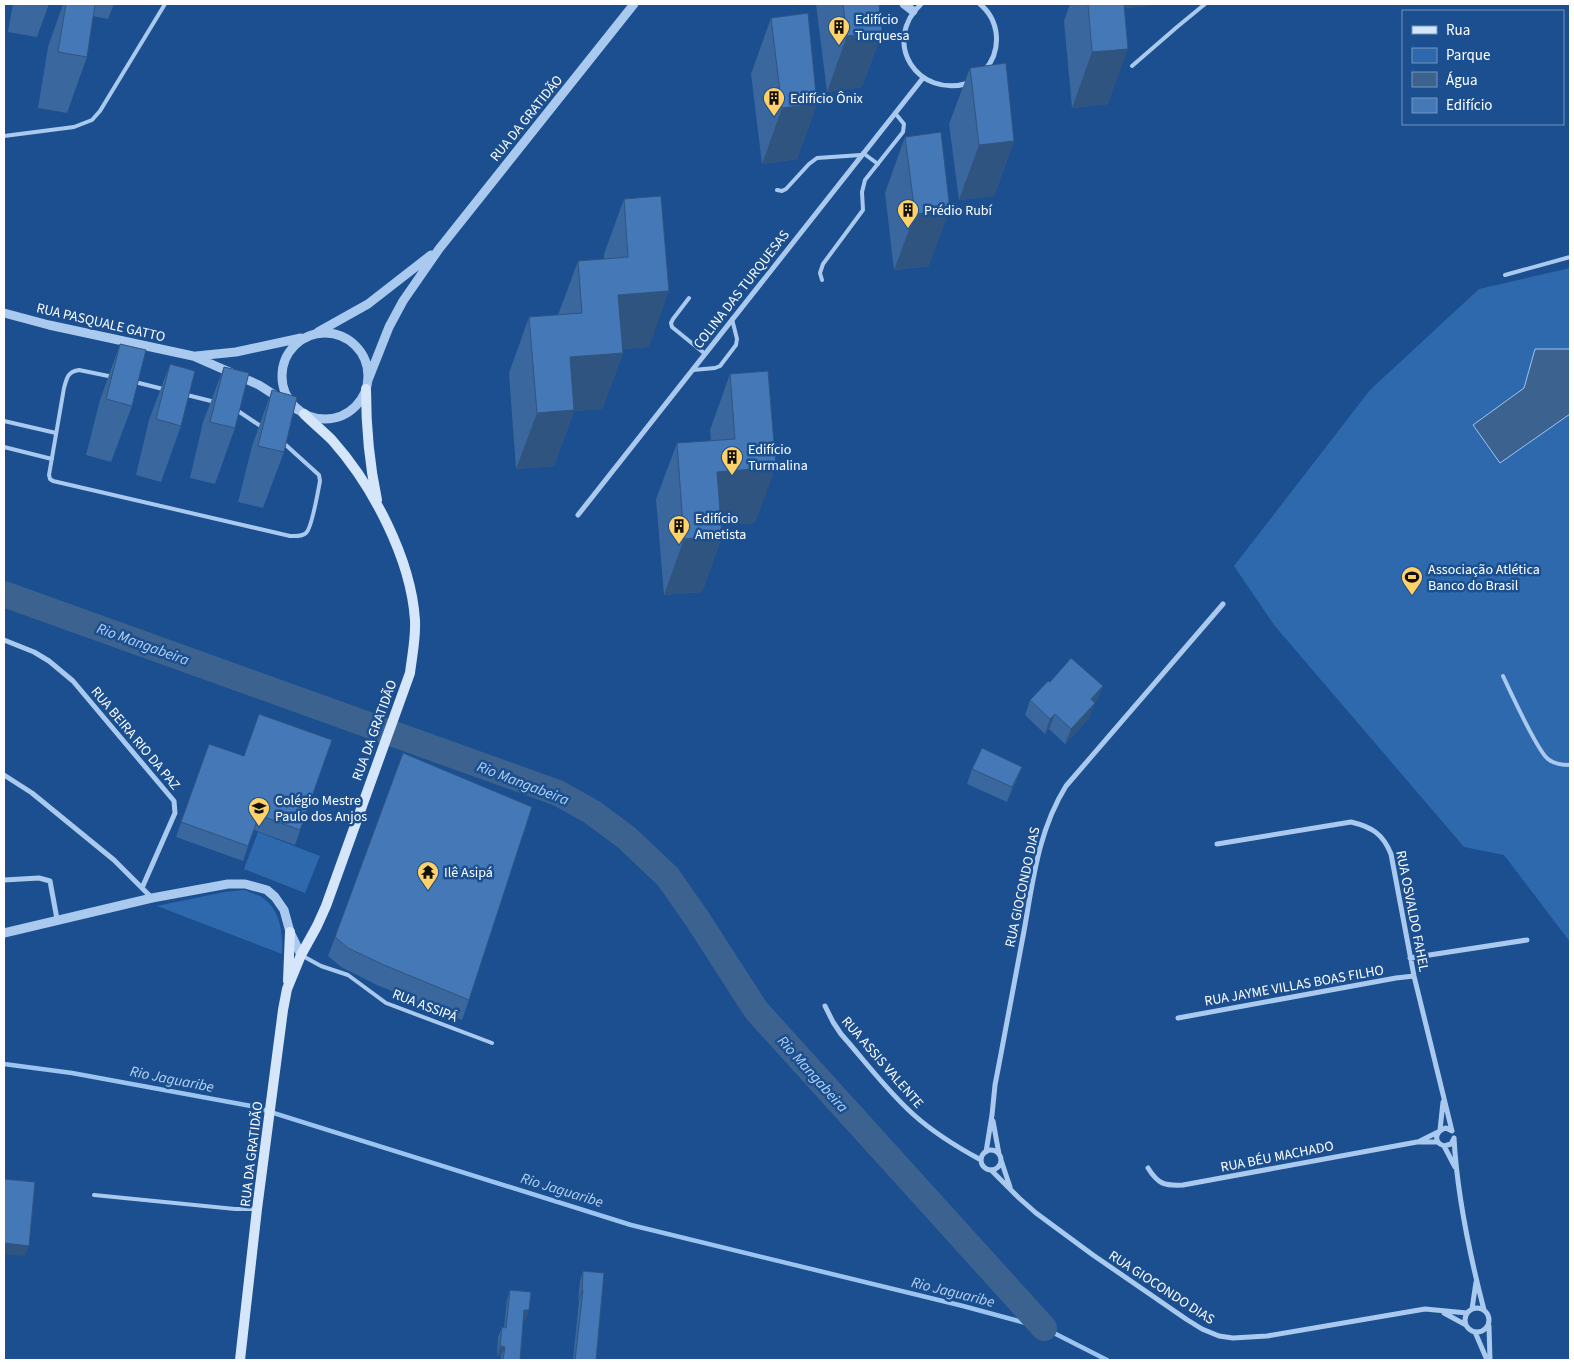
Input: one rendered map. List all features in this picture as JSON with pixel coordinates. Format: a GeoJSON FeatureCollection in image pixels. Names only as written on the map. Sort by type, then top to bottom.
{"type":"FeatureCollection","features":[{"type":"Feature","properties":{"kind":"main road","name":"RUA DA GRATIDÃO"},"geometry":{"type":"LineString","coordinates":[[367,384],[366,424],[368,447],[379,509]]}},
{"type":"Feature","properties":{"kind":"main road","name":"RUA DA GRATIDÃO"},"geometry":{"type":"LineString","coordinates":[[240,1360],[257,1209],[287,989],[301,955],[326,906],[410,673],[414,650],[415,622],[413,599],[407,574],[379,509],[345,456],[331,439],[301,412]]}},
{"type":"Feature","properties":{"kind":"main road"},"geometry":{"type":"LineString","coordinates":[[287,989],[290,932]]}},
{"type":"Feature","properties":{"kind":"street","name":"RUA DA GRATIDÃO"},"geometry":{"type":"LineString","coordinates":[[367,384],[389,327],[403,301],[439,249],[634,4]]}},
{"type":"Feature","properties":{"kind":"street"},"geometry":{"type":"LineString","coordinates":[[904,4],[913,11]]}},
{"type":"Feature","properties":{"kind":"street"},"geometry":{"type":"LineString","coordinates":[[921,4],[913,11],[906,28],[904,47],[914,69],[923,78],[937,84],[953,86],[968,83],[975,79]]}},
{"type":"Feature","properties":{"kind":"street"},"geometry":{"type":"LineString","coordinates":[[981,75],[991,63],[996,48],[997,32],[992,18],[982,4]]}},
{"type":"Feature","properties":{"kind":"street","name":"COLINA DAS TURQUESAS"},"geometry":{"type":"LineString","coordinates":[[578,515],[923,78]]}},
{"type":"Feature","properties":{"kind":"street","name":"RUA DA GRATIDÃO"},"geometry":{"type":"LineString","coordinates":[[310,335],[368,304],[439,249]]}},
{"type":"Feature","properties":{"kind":"street","name":"RUA PASQUALE GATTO"},"geometry":{"type":"LineString","coordinates":[[4,313],[49,325],[193,356],[259,385],[301,412]]}},
{"type":"Feature","properties":{"kind":"street"},"geometry":{"type":"LineString","coordinates":[[331,333],[348,339],[357,346],[364,356],[367,368],[367,384],[360,400],[352,410],[341,416],[329,419],[316,418],[301,412],[288,399],[283,385],[282,370],[286,356],[295,344],[310,335],[331,333]]}},
{"type":"Feature","properties":{"kind":"street","name":"RUA PASQUALE GATTO"},"geometry":{"type":"LineString","coordinates":[[193,356],[236,352],[310,335]]}},
{"type":"Feature","properties":{"kind":"street","name":"RUA GIOCONDO DIAS"},"geometry":{"type":"LineString","coordinates":[[986,1152],[995,1085],[1036,865],[1047,822],[1066,786],[1223,604]]}},
{"type":"Feature","properties":{"kind":"street","name":"RUA BEIRA RIO DA PAZ"},"geometry":{"type":"LineString","coordinates":[[4,640],[34,652],[49,661],[74,681],[112,729],[171,797],[175,806],[175,812],[142,888]]}},
{"type":"Feature","properties":{"kind":"street"},"geometry":{"type":"LineString","coordinates":[[4,775],[32,793],[114,860],[152,898]]}},
{"type":"Feature","properties":{"kind":"street","name":"RUA OSVALDO FAHEL"},"geometry":{"type":"LineString","coordinates":[[1217,844],[1351,822],[1363,825],[1376,832],[1386,842],[1391,854],[1414,976],[1452,1131]]}},
{"type":"Feature","properties":{"kind":"street"},"geometry":{"type":"LineString","coordinates":[[4,880],[47,879],[51,883],[58,919]]}},
{"type":"Feature","properties":{"kind":"street"},"geometry":{"type":"LineString","coordinates":[[4,933],[152,898],[228,884],[245,884],[267,890],[275,897],[284,910],[290,932],[301,955]]}},
{"type":"Feature","properties":{"kind":"street"},"geometry":{"type":"LineString","coordinates":[[1410,958],[1527,940]]}},
{"type":"Feature","properties":{"kind":"street","name":"RUA JAYME VILLAS BOAS FILHO"},"geometry":{"type":"LineString","coordinates":[[1178,1018],[1414,976]]}},
{"type":"Feature","properties":{"kind":"street","name":"RUA ASSIS VALENTE"},"geometry":{"type":"LineString","coordinates":[[825,1006],[841,1034],[915,1116],[951,1143],[981,1160]]}},
{"type":"Feature","properties":{"kind":"street","name":"RUA OSVALDO FAHEL"},"geometry":{"type":"LineString","coordinates":[[1439,1131],[1444,1099]]}},
{"type":"Feature","properties":{"kind":"street","name":"RUA GIOCONDO DIAS"},"geometry":{"type":"LineString","coordinates":[[992,1115],[1000,1158],[1012,1190]]}},
{"type":"Feature","properties":{"kind":"street"},"geometry":{"type":"LineString","coordinates":[[1456,1170],[1444,1146],[1438,1142],[1437,1135],[1439,1131],[1446,1128],[1452,1131],[1454,1138],[1456,1170],[1476,1279],[1484,1310],[1490,1319],[1488,1360]]}},
{"type":"Feature","properties":{"kind":"street","name":"RUA BÉU MACHADO"},"geometry":{"type":"LineString","coordinates":[[1417,1142],[1439,1131]]}},
{"type":"Feature","properties":{"kind":"street"},"geometry":{"type":"LineString","coordinates":[[1444,1146],[1451,1144],[1454,1138]]}},
{"type":"Feature","properties":{"kind":"street","name":"RUA BÉU MACHADO"},"geometry":{"type":"LineString","coordinates":[[1148,1168],[1155,1179],[1163,1184],[1172,1186],[1417,1142],[1438,1142]]}},
{"type":"Feature","properties":{"kind":"street"},"geometry":{"type":"LineString","coordinates":[[991,1150],[996,1152],[1000,1158],[996,1169],[986,1169],[982,1165],[982,1155],[986,1152],[991,1150]]}},
{"type":"Feature","properties":{"kind":"street","name":"RUA GIOCONDO DIAS"},"geometry":{"type":"LineString","coordinates":[[991,1170],[1036,1213],[1093,1255],[1186,1319],[1202,1329],[1219,1336],[1233,1338],[1267,1336],[1425,1309],[1470,1311]]}},
{"type":"Feature","properties":{"kind":"street"},"geometry":{"type":"LineString","coordinates":[[1476,1279],[1470,1311],[1465,1320],[1466,1324],[1469,1330],[1475,1332],[1483,1331],[1489,1325]]}},
{"type":"Feature","properties":{"kind":"street"},"geometry":{"type":"LineString","coordinates":[[1470,1311],[1481,1308],[1484,1310]]}},
{"type":"Feature","properties":{"kind":"street","name":"RUA GIOCONDO DIAS"},"geometry":{"type":"LineString","coordinates":[[1442,1311],[1466,1324]]}},
{"type":"Feature","properties":{"kind":"street"},"geometry":{"type":"LineString","coordinates":[[1475,1332],[1488,1360]]}},
{"type":"Feature","properties":{"kind":"lane"},"geometry":{"type":"LineString","coordinates":[[4,136],[74,127],[92,120],[100,111],[165,4]]}},
{"type":"Feature","properties":{"kind":"lane"},"geometry":{"type":"LineString","coordinates":[[1132,66],[1205,4]]}},
{"type":"Feature","properties":{"kind":"lane"},"geometry":{"type":"LineString","coordinates":[[822,280],[820,273],[822,264],[863,210],[862,186],[903,132],[904,124],[895,113]]}},
{"type":"Feature","properties":{"kind":"lane"},"geometry":{"type":"LineString","coordinates":[[777,190],[782,191],[786,189],[817,158],[862,154],[878,164]]}},
{"type":"Feature","properties":{"kind":"lane"},"geometry":{"type":"LineString","coordinates":[[1505,275],[1570,257]]}},
{"type":"Feature","properties":{"kind":"lane"},"geometry":{"type":"LineString","coordinates":[[689,298],[673,319],[672,327],[704,353]]}},
{"type":"Feature","properties":{"kind":"lane"},"geometry":{"type":"LineString","coordinates":[[691,370],[720,366],[736,345],[737,339],[732,318]]}},
{"type":"Feature","properties":{"kind":"lane"},"geometry":{"type":"LineString","coordinates":[[79,370],[123,378],[236,409],[278,437],[319,475],[320,481],[310,526],[306,533],[299,536],[290,536],[53,481],[49,475],[52,459],[68,374],[79,370]]}},
{"type":"Feature","properties":{"kind":"lane"},"geometry":{"type":"LineString","coordinates":[[4,421],[56,433]]}},
{"type":"Feature","properties":{"kind":"lane"},"geometry":{"type":"LineString","coordinates":[[4,446],[52,459]]}},
{"type":"Feature","properties":{"kind":"lane"},"geometry":{"type":"LineString","coordinates":[[1503,676],[1539,748],[1547,759],[1560,764],[1570,765]]}},
{"type":"Feature","properties":{"kind":"lane","name":"RUA ASSIPÁ"},"geometry":{"type":"LineString","coordinates":[[301,955],[320,966],[348,975],[386,1003],[492,1043]]}},
{"type":"Feature","properties":{"kind":"lane"},"geometry":{"type":"LineString","coordinates":[[94,1195],[235,1209],[257,1209]]}},
{"type":"Feature","properties":{"kind":"green space","name":"Associação Atlética Banco do Brasil"},"geometry":{"type":"Polygon","coordinates":[[[1570,268],[1570,942],[1504,855],[1464,847],[1274,625],[1234,566],[1370,390],[1479,289],[1570,268]]]}},
{"type":"Feature","properties":{"kind":"green space"},"geometry":{"type":"Polygon","coordinates":[[[258,832],[320,856],[305,893],[244,869],[258,832]]]}},
{"type":"Feature","properties":{"kind":"green space"},"geometry":{"type":"Polygon","coordinates":[[[245,890],[260,896],[272,908],[281,930],[282,954],[157,906],[224,892],[245,890]]]}},
{"type":"Feature","properties":{"kind":"water"},"geometry":{"type":"Polygon","coordinates":[[[1535,349],[1570,349],[1570,414],[1500,463],[1473,425],[1524,388],[1535,349]]]}},
{"type":"Feature","properties":{"kind":"building"},"geometry":{"type":"Polygon","coordinates":[[[66,4],[95,4],[87,57],[58,52],[66,4]]]}},
{"type":"Feature","properties":{"kind":"building"},"geometry":{"type":"Polygon","coordinates":[[[843,4],[879,4],[882,32],[847,36],[843,4]]]}},
{"type":"Feature","properties":{"kind":"building"},"geometry":{"type":"Polygon","coordinates":[[[1088,4],[1124,4],[1128,49],[1092,52],[1088,4]]]}},
{"type":"Feature","properties":{"kind":"building"},"geometry":{"type":"Polygon","coordinates":[[[808,13],[817,104],[782,108],[771,18],[808,13]]]}},
{"type":"Feature","properties":{"kind":"building"},"geometry":{"type":"Polygon","coordinates":[[[1006,63],[1014,141],[979,145],[970,68],[1006,63]]]}},
{"type":"Feature","properties":{"kind":"building"},"geometry":{"type":"Polygon","coordinates":[[[941,132],[950,210],[915,214],[905,137],[941,132]]]}},
{"type":"Feature","properties":{"kind":"building"},"geometry":{"type":"Polygon","coordinates":[[[661,196],[669,291],[618,295],[623,353],[570,357],[574,410],[537,413],[529,317],[582,313],[578,261],[628,257],[624,199],[661,196]]]}},
{"type":"Feature","properties":{"kind":"building"},"geometry":{"type":"Polygon","coordinates":[[[120,344],[146,350],[132,406],[106,399],[120,344]]]}},
{"type":"Feature","properties":{"kind":"building"},"geometry":{"type":"Polygon","coordinates":[[[170,364],[195,371],[181,426],[156,419],[170,364]]]}},
{"type":"Feature","properties":{"kind":"building"},"geometry":{"type":"Polygon","coordinates":[[[224,367],[249,373],[235,428],[210,422],[224,367]]]}},
{"type":"Feature","properties":{"kind":"building"},"geometry":{"type":"Polygon","coordinates":[[[768,371],[776,467],[717,472],[722,536],[684,539],[677,443],[735,439],[730,374],[768,371]]]}},
{"type":"Feature","properties":{"kind":"building"},"geometry":{"type":"Polygon","coordinates":[[[272,390],[297,397],[284,452],[258,446],[272,390]]]}},
{"type":"Feature","properties":{"kind":"building"},"geometry":{"type":"Polygon","coordinates":[[[1071,658],[1103,686],[1091,699],[1095,703],[1071,729],[1055,714],[1050,719],[1030,700],[1048,681],[1050,682],[1071,658]]]}},
{"type":"Feature","properties":{"kind":"building"},"geometry":{"type":"Polygon","coordinates":[[[259,714],[332,740],[300,830],[259,815],[248,846],[181,822],[209,744],[244,756],[259,714]]]}},
{"type":"Feature","properties":{"kind":"building"},"geometry":{"type":"Polygon","coordinates":[[[982,748],[1022,767],[1012,787],[972,769],[982,748]]]}},
{"type":"Feature","properties":{"kind":"building","name":"Ilê Asipá"},"geometry":{"type":"Polygon","coordinates":[[[403,753],[532,807],[469,1000],[384,965],[348,948],[335,937],[403,753]]]}},
{"type":"Feature","properties":{"kind":"building"},"geometry":{"type":"Polygon","coordinates":[[[4,1179],[35,1182],[29,1246],[4,1243],[4,1179]]]}},
{"type":"Feature","properties":{"kind":"building"},"geometry":{"type":"Polygon","coordinates":[[[583,1271],[604,1273],[596,1360],[575,1360],[583,1290],[583,1271]]]}},
{"type":"Feature","properties":{"kind":"building"},"geometry":{"type":"Polygon","coordinates":[[[510,1290],[531,1292],[529,1310],[524,1310],[520,1360],[503,1360],[505,1347],[500,1346],[502,1327],[506,1328],[510,1290]]]}},
{"type":"Feature","properties":{"kind":"waterway","name":"Rio Mangabeira"},"geometry":{"type":"LineString","coordinates":[[4,594],[558,793],[592,812],[627,838],[668,877],[756,1010],[1044,1328]]}},
{"type":"Feature","properties":{"kind":"waterway","name":"Rio Jaguaribe"},"geometry":{"type":"LineString","coordinates":[[4,1064],[72,1073],[251,1106],[631,1225],[963,1306],[1044,1328],[1107,1360]]}},
{"type":"Feature","properties":{"kind":"place","name":"Edifício Turquesa"},"geometry":{"type":"Point","coordinates":[839,46]}},
{"type":"Feature","properties":{"kind":"place","name":"Edifício Ônix"},"geometry":{"type":"Point","coordinates":[774,117]}},
{"type":"Feature","properties":{"kind":"place","name":"Prédio Rubí"},"geometry":{"type":"Point","coordinates":[908,229]}},
{"type":"Feature","properties":{"kind":"place","name":"Edifício Turmalina"},"geometry":{"type":"Point","coordinates":[732,476]}},
{"type":"Feature","properties":{"kind":"place","name":"Edifício Ametista"},"geometry":{"type":"Point","coordinates":[679,545]}},
{"type":"Feature","properties":{"kind":"place","name":"Associação Atlética Banco do Brasil"},"geometry":{"type":"Point","coordinates":[1412,596]}},
{"type":"Feature","properties":{"kind":"place","name":"Colégio Mestre Paulo dos Anjos"},"geometry":{"type":"Point","coordinates":[259,827]}},
{"type":"Feature","properties":{"kind":"place","name":"Ilê Asipá"},"geometry":{"type":"Point","coordinates":[428,891]}}]}
